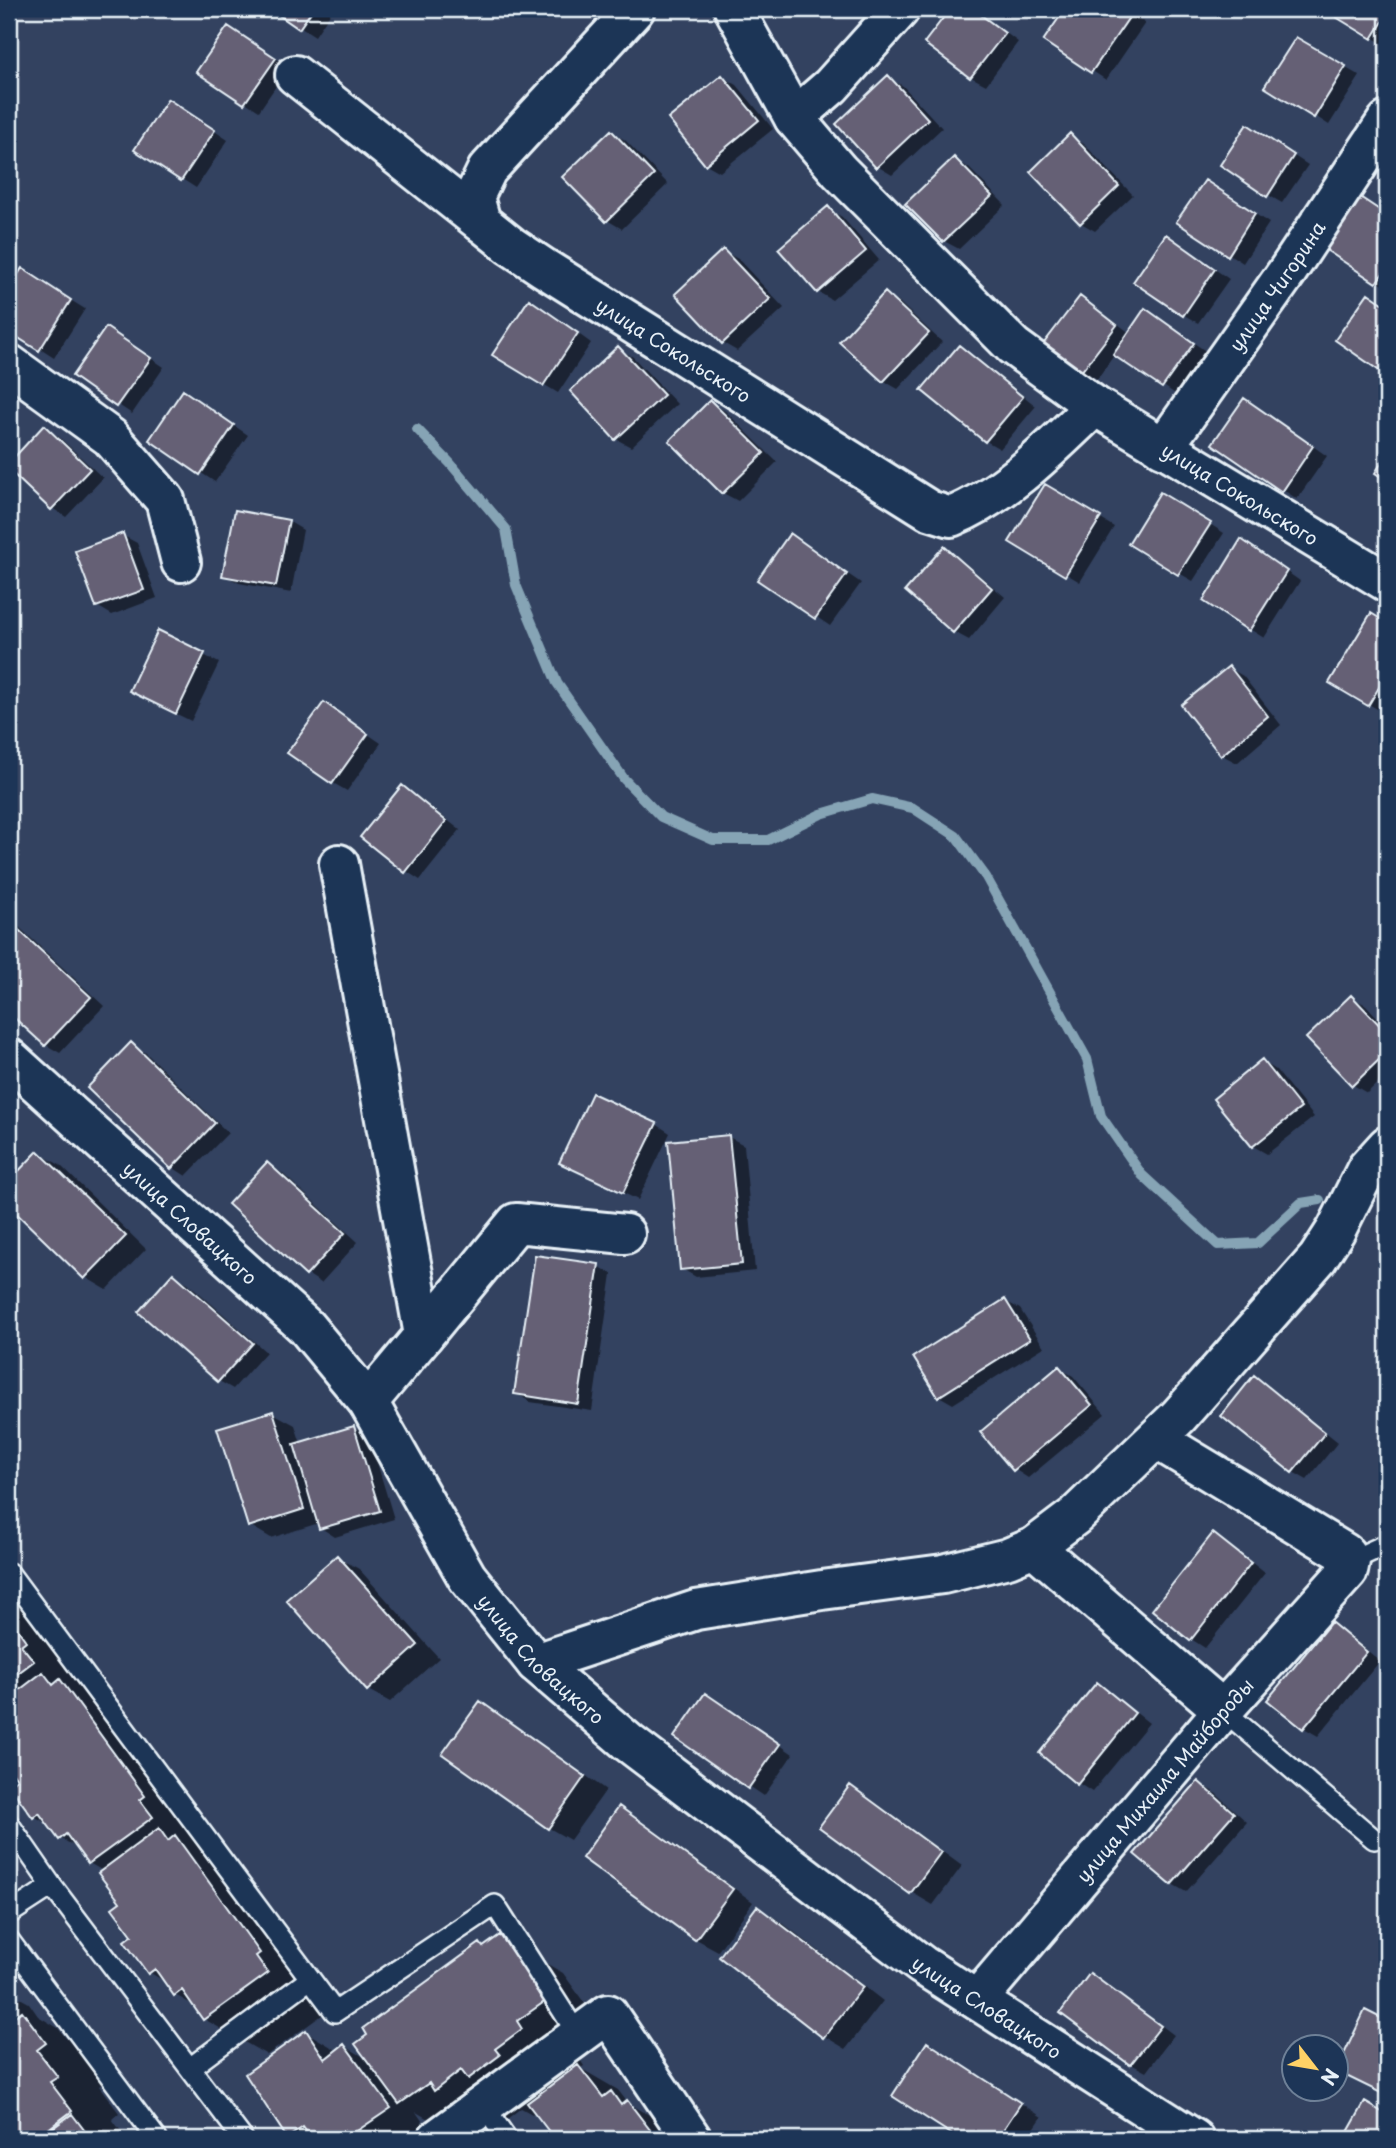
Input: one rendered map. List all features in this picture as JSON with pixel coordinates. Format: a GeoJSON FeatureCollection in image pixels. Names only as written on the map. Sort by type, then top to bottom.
{"type":"FeatureCollection","features":[{"type":"Feature","properties":{"kind":"street"},"geometry":{"type":"LineString","coordinates":[[481,222],[474,197],[486,170],[635,9]]}},
{"type":"Feature","properties":{"kind":"street"},"geometry":{"type":"LineString","coordinates":[[794,118],[831,86],[900,9]]}},
{"type":"Feature","properties":{"kind":"street","name":"улица Сокольского"},"geometry":{"type":"LineString","coordinates":[[734,11],[794,118],[839,171],[1013,346],[1095,407],[1387,582]]}},
{"type":"Feature","properties":{"kind":"street","name":"улица Сокольского"},"geometry":{"type":"LineString","coordinates":[[295,75],[511,246],[929,510],[951,517],[975,508],[1038,460],[1095,407]]}},
{"type":"Feature","properties":{"kind":"street","name":"улица Чигорина"},"geometry":{"type":"LineString","coordinates":[[1163,448],[1287,272],[1387,121]]}},
{"type":"Feature","properties":{"kind":"street"},"geometry":{"type":"LineString","coordinates":[[9,364],[110,437],[147,479],[165,500],[181,562]]}},
{"type":"Feature","properties":{"kind":"street"},"geometry":{"type":"LineString","coordinates":[[339,864],[424,1335]]}},
{"type":"Feature","properties":{"kind":"street","name":"улица Словацкого"},"geometry":{"type":"LineString","coordinates":[[9,1058],[306,1326],[369,1402],[467,1577],[536,1663],[629,1743],[922,1965],[1194,2139]]}},
{"type":"Feature","properties":{"kind":"street"},"geometry":{"type":"LineString","coordinates":[[536,1663],[696,1610],[943,1574],[1008,1558],[1034,1548],[1075,1516],[1178,1417],[1318,1258],[1336,1230],[1367,1168],[1387,1146]]}},
{"type":"Feature","properties":{"kind":"street"},"geometry":{"type":"LineString","coordinates":[[369,1402],[516,1223],[625,1234]]}},
{"type":"Feature","properties":{"kind":"street"},"geometry":{"type":"LineString","coordinates":[[1156,1439],[1345,1553],[1350,1561]]}},
{"type":"Feature","properties":{"kind":"street"},"geometry":{"type":"LineString","coordinates":[[1034,1548],[1223,1710]]}},
{"type":"Feature","properties":{"kind":"street","name":"улица Михаила Майбороды"},"geometry":{"type":"LineString","coordinates":[[976,2000],[1223,1710],[1348,1571],[1350,1561]]}},
{"type":"Feature","properties":{"kind":"street"},"geometry":{"type":"LineString","coordinates":[[437,2139],[608,2014],[692,2139]]}},
{"type":"Feature","properties":{"kind":"lane"},"geometry":{"type":"LineString","coordinates":[[1350,1561],[1387,1544]]}},
{"type":"Feature","properties":{"kind":"lane"},"geometry":{"type":"LineString","coordinates":[[9,1573],[335,2012],[495,1905],[578,2035]]}},
{"type":"Feature","properties":{"kind":"lane"},"geometry":{"type":"LineString","coordinates":[[1223,1710],[1374,1839]]}},
{"type":"Feature","properties":{"kind":"lane"},"geometry":{"type":"LineString","coordinates":[[9,1824],[52,1886],[243,2139]]}},
{"type":"Feature","properties":{"kind":"lane"},"geometry":{"type":"LineString","coordinates":[[9,1914],[52,1886]]}},
{"type":"Feature","properties":{"kind":"lane"},"geometry":{"type":"LineString","coordinates":[[9,1940],[157,2139]]}},
{"type":"Feature","properties":{"kind":"lane"},"geometry":{"type":"LineString","coordinates":[[190,2068],[310,1979]]}},
{"type":"Feature","properties":{"kind":"lane"},"geometry":{"type":"LineString","coordinates":[[483,2105],[507,2139]]}},
{"type":"Feature","properties":{"kind":"building"},"geometry":{"type":"Polygon","coordinates":[[[270,9],[313,9],[299,29],[270,9]]]}},
{"type":"Feature","properties":{"kind":"building"},"geometry":{"type":"Polygon","coordinates":[[[950,9],[973,9],[1005,33],[970,78],[924,43],[950,9]]]}},
{"type":"Feature","properties":{"kind":"building"},"geometry":{"type":"Polygon","coordinates":[[[1065,9],[1125,9],[1132,13],[1091,73],[1043,41],[1065,9]]]}},
{"type":"Feature","properties":{"kind":"building"},"geometry":{"type":"Polygon","coordinates":[[[1323,9],[1387,9],[1387,15],[1372,39],[1323,9]]]}},
{"type":"Feature","properties":{"kind":"building"},"geometry":{"type":"Polygon","coordinates":[[[228,26],[276,58],[244,104],[196,72],[228,26]]]}},
{"type":"Feature","properties":{"kind":"building"},"geometry":{"type":"Polygon","coordinates":[[[1296,37],[1346,66],[1314,118],[1264,87],[1296,37]]]}},
{"type":"Feature","properties":{"kind":"building"},"geometry":{"type":"Polygon","coordinates":[[[722,75],[759,120],[705,165],[668,119],[722,75]]]}},
{"type":"Feature","properties":{"kind":"building"},"geometry":{"type":"Polygon","coordinates":[[[888,75],[928,119],[876,168],[836,124],[888,75]]]}},
{"type":"Feature","properties":{"kind":"building"},"geometry":{"type":"Polygon","coordinates":[[[168,99],[215,130],[181,181],[134,150],[168,99]]]}},
{"type":"Feature","properties":{"kind":"building"},"geometry":{"type":"Polygon","coordinates":[[[1247,124],[1294,155],[1267,197],[1220,165],[1247,124]]]}},
{"type":"Feature","properties":{"kind":"building"},"geometry":{"type":"Polygon","coordinates":[[[611,130],[654,175],[606,222],[562,177],[611,130]]]}},
{"type":"Feature","properties":{"kind":"building"},"geometry":{"type":"Polygon","coordinates":[[[1070,133],[1119,186],[1080,224],[1030,172],[1070,133]]]}},
{"type":"Feature","properties":{"kind":"building"},"geometry":{"type":"Polygon","coordinates":[[[954,157],[992,196],[943,242],[905,204],[954,157]]]}},
{"type":"Feature","properties":{"kind":"building"},"geometry":{"type":"Polygon","coordinates":[[[1205,180],[1255,213],[1228,256],[1176,222],[1205,180]]]}},
{"type":"Feature","properties":{"kind":"building"},"geometry":{"type":"Polygon","coordinates":[[[1360,197],[1387,215],[1387,267],[1376,283],[1326,250],[1360,197]]]}},
{"type":"Feature","properties":{"kind":"building"},"geometry":{"type":"Polygon","coordinates":[[[828,206],[866,251],[817,293],[778,249],[828,206]]]}},
{"type":"Feature","properties":{"kind":"building"},"geometry":{"type":"Polygon","coordinates":[[[1166,234],[1215,269],[1183,316],[1133,282],[1166,234]]]}},
{"type":"Feature","properties":{"kind":"building"},"geometry":{"type":"Polygon","coordinates":[[[723,249],[770,299],[722,344],[675,294],[723,249]]]}},
{"type":"Feature","properties":{"kind":"building"},"geometry":{"type":"Polygon","coordinates":[[[22,268],[71,300],[39,351],[9,332],[9,289],[22,268]]]}},
{"type":"Feature","properties":{"kind":"building"},"geometry":{"type":"Polygon","coordinates":[[[885,292],[929,333],[883,382],[839,342],[885,292]]]}},
{"type":"Feature","properties":{"kind":"building"},"geometry":{"type":"Polygon","coordinates":[[[1368,293],[1387,306],[1387,376],[1335,340],[1368,293]]]}},
{"type":"Feature","properties":{"kind":"building"},"geometry":{"type":"Polygon","coordinates":[[[1080,296],[1117,325],[1081,372],[1044,343],[1080,296]]]}},
{"type":"Feature","properties":{"kind":"building"},"geometry":{"type":"Polygon","coordinates":[[[529,299],[578,333],[543,386],[492,355],[529,299]]]}},
{"type":"Feature","properties":{"kind":"building"},"geometry":{"type":"Polygon","coordinates":[[[1145,308],[1194,343],[1162,388],[1113,355],[1145,308]]]}},
{"type":"Feature","properties":{"kind":"building"},"geometry":{"type":"Polygon","coordinates":[[[106,327],[151,358],[116,407],[72,376],[106,327]]]}},
{"type":"Feature","properties":{"kind":"building"},"geometry":{"type":"Polygon","coordinates":[[[959,345],[1023,397],[985,442],[921,390],[959,345]]]}},
{"type":"Feature","properties":{"kind":"building"},"geometry":{"type":"Polygon","coordinates":[[[618,346],[664,395],[615,440],[570,391],[618,346]]]}},
{"type":"Feature","properties":{"kind":"building"},"geometry":{"type":"Polygon","coordinates":[[[183,390],[234,425],[200,475],[149,440],[183,390]]]}},
{"type":"Feature","properties":{"kind":"building"},"geometry":{"type":"Polygon","coordinates":[[[1244,398],[1313,446],[1282,492],[1212,444],[1244,398]]]}},
{"type":"Feature","properties":{"kind":"building"},"geometry":{"type":"Polygon","coordinates":[[[710,400],[764,453],[722,494],[669,441],[710,400]]]}},
{"type":"Feature","properties":{"kind":"building"},"geometry":{"type":"Polygon","coordinates":[[[44,425],[90,469],[51,510],[9,470],[9,463],[44,425]]]}},
{"type":"Feature","properties":{"kind":"building"},"geometry":{"type":"Polygon","coordinates":[[[1387,454],[1387,481],[1375,473],[1387,454]]]}},
{"type":"Feature","properties":{"kind":"building"},"geometry":{"type":"Polygon","coordinates":[[[1045,484],[1101,517],[1065,576],[1009,542],[1045,484]]]}},
{"type":"Feature","properties":{"kind":"building"},"geometry":{"type":"Polygon","coordinates":[[[1160,492],[1211,523],[1178,575],[1128,544],[1160,492]]]}},
{"type":"Feature","properties":{"kind":"building"},"geometry":{"type":"Polygon","coordinates":[[[235,510],[289,520],[276,586],[222,576],[235,510]]]}},
{"type":"Feature","properties":{"kind":"building"},"geometry":{"type":"Polygon","coordinates":[[[123,533],[144,590],[96,607],[75,551],[123,533]]]}},
{"type":"Feature","properties":{"kind":"building"},"geometry":{"type":"Polygon","coordinates":[[[790,533],[847,574],[815,619],[757,580],[790,533]]]}},
{"type":"Feature","properties":{"kind":"building"},"geometry":{"type":"Polygon","coordinates":[[[1241,539],[1287,571],[1249,631],[1203,601],[1241,539]]]}},
{"type":"Feature","properties":{"kind":"building"},"geometry":{"type":"Polygon","coordinates":[[[944,546],[992,588],[953,633],[905,591],[944,546]]]}},
{"type":"Feature","properties":{"kind":"building"},"geometry":{"type":"Polygon","coordinates":[[[1371,613],[1387,623],[1387,674],[1368,706],[1329,683],[1371,613]]]}},
{"type":"Feature","properties":{"kind":"building"},"geometry":{"type":"Polygon","coordinates":[[[158,630],[205,653],[176,714],[129,691],[158,630]]]}},
{"type":"Feature","properties":{"kind":"building"},"geometry":{"type":"Polygon","coordinates":[[[1229,666],[1268,716],[1221,756],[1181,705],[1229,666]]]}},
{"type":"Feature","properties":{"kind":"building"},"geometry":{"type":"Polygon","coordinates":[[[324,702],[368,734],[332,784],[287,753],[324,702]]]}},
{"type":"Feature","properties":{"kind":"building"},"geometry":{"type":"Polygon","coordinates":[[[402,785],[446,821],[405,873],[360,837],[402,785]]]}},
{"type":"Feature","properties":{"kind":"building"},"geometry":{"type":"Polygon","coordinates":[[[9,921],[91,997],[45,1046],[9,1013],[9,921]]]}},
{"type":"Feature","properties":{"kind":"building"},"geometry":{"type":"Polygon","coordinates":[[[1351,995],[1387,1033],[1387,1052],[1352,1086],[1306,1038],[1351,995]]]}},
{"type":"Feature","properties":{"kind":"building"},"geometry":{"type":"Polygon","coordinates":[[[131,1042],[215,1123],[171,1169],[87,1088],[131,1042]]]}},
{"type":"Feature","properties":{"kind":"building"},"geometry":{"type":"Polygon","coordinates":[[[1262,1059],[1301,1108],[1252,1147],[1213,1099],[1262,1059]]]}},
{"type":"Feature","properties":{"kind":"building"},"geometry":{"type":"Polygon","coordinates":[[[592,1093],[657,1123],[623,1193],[559,1163],[592,1093]]]}},
{"type":"Feature","properties":{"kind":"building"},"geometry":{"type":"Polygon","coordinates":[[[729,1135],[742,1264],[680,1270],[668,1141],[729,1135]]]}},
{"type":"Feature","properties":{"kind":"building"},"geometry":{"type":"Polygon","coordinates":[[[38,1151],[126,1236],[84,1279],[9,1206],[9,1181],[38,1151]]]}},
{"type":"Feature","properties":{"kind":"building"},"geometry":{"type":"Polygon","coordinates":[[[267,1162],[345,1233],[306,1276],[228,1204],[267,1162]]]}},
{"type":"Feature","properties":{"kind":"building"},"geometry":{"type":"Polygon","coordinates":[[[535,1255],[599,1264],[578,1404],[514,1394],[535,1255]]]}},
{"type":"Feature","properties":{"kind":"building"},"geometry":{"type":"Polygon","coordinates":[[[173,1273],[253,1343],[218,1382],[138,1312],[173,1273]]]}},
{"type":"Feature","properties":{"kind":"building"},"geometry":{"type":"Polygon","coordinates":[[[1005,1299],[1030,1339],[938,1397],[913,1357],[1005,1299]]]}},
{"type":"Feature","properties":{"kind":"building"},"geometry":{"type":"Polygon","coordinates":[[[1059,1366],[1092,1405],[1013,1471],[980,1432],[1059,1366]]]}},
{"type":"Feature","properties":{"kind":"building"},"geometry":{"type":"Polygon","coordinates":[[[1254,1375],[1325,1433],[1292,1473],[1221,1416],[1254,1375]]]}},
{"type":"Feature","properties":{"kind":"building"},"geometry":{"type":"Polygon","coordinates":[[[273,1411],[304,1509],[248,1527],[217,1428],[273,1411]]]}},
{"type":"Feature","properties":{"kind":"building"},"geometry":{"type":"Polygon","coordinates":[[[354,1426],[380,1511],[319,1529],[294,1444],[354,1426]]]}},
{"type":"Feature","properties":{"kind":"building"},"geometry":{"type":"Polygon","coordinates":[[[1213,1533],[1251,1563],[1190,1641],[1152,1610],[1213,1533]]]}},
{"type":"Feature","properties":{"kind":"building"},"geometry":{"type":"Polygon","coordinates":[[[337,1555],[418,1645],[367,1691],[286,1600],[337,1555]]]}},
{"type":"Feature","properties":{"kind":"building"},"geometry":{"type":"Polygon","coordinates":[[[9,1617],[26,1641],[21,1645],[34,1661],[9,1680],[9,1617]]]}},
{"type":"Feature","properties":{"kind":"building"},"geometry":{"type":"Polygon","coordinates":[[[1331,1622],[1367,1652],[1303,1729],[1267,1700],[1331,1622]]]}},
{"type":"Feature","properties":{"kind":"building"},"geometry":{"type":"Polygon","coordinates":[[[43,1672],[53,1685],[60,1679],[145,1796],[140,1800],[153,1817],[88,1864],[66,1834],[59,1840],[39,1813],[33,1818],[9,1785],[17,1779],[9,1767],[9,1698],[43,1672]]]}},
{"type":"Feature","properties":{"kind":"building"},"geometry":{"type":"Polygon","coordinates":[[[1097,1682],[1135,1713],[1077,1785],[1039,1753],[1097,1682]]]}},
{"type":"Feature","properties":{"kind":"building"},"geometry":{"type":"Polygon","coordinates":[[[705,1693],[780,1744],[748,1789],[674,1737],[705,1693]]]}},
{"type":"Feature","properties":{"kind":"building"},"geometry":{"type":"Polygon","coordinates":[[[480,1701],[585,1776],[548,1829],[442,1754],[480,1701]]]}},
{"type":"Feature","properties":{"kind":"building"},"geometry":{"type":"Polygon","coordinates":[[[1198,1781],[1234,1813],[1171,1885],[1134,1854],[1198,1781]]]}},
{"type":"Feature","properties":{"kind":"building"},"geometry":{"type":"Polygon","coordinates":[[[850,1785],[941,1852],[910,1894],[819,1827],[850,1785]]]}},
{"type":"Feature","properties":{"kind":"building"},"geometry":{"type":"Polygon","coordinates":[[[619,1806],[733,1889],[695,1940],[582,1858],[619,1806]]]}},
{"type":"Feature","properties":{"kind":"building"},"geometry":{"type":"Polygon","coordinates":[[[159,1828],[168,1841],[175,1835],[260,1953],[256,1956],[268,1973],[203,2020],[182,1990],[174,1996],[155,1969],[148,1974],[124,1941],[132,1935],[112,1908],[120,1902],[98,1873],[159,1828]]]}},
{"type":"Feature","properties":{"kind":"building"},"geometry":{"type":"Polygon","coordinates":[[[757,1906],[863,1987],[823,2038],[719,1957],[757,1906]]]}},
{"type":"Feature","properties":{"kind":"building"},"geometry":{"type":"Polygon","coordinates":[[[500,1935],[547,2000],[517,2021],[522,2029],[495,2049],[500,2055],[468,2079],[461,2070],[434,2091],[429,2083],[399,2104],[355,2044],[367,2035],[363,2028],[480,1943],[483,1947],[500,1935]]]}},
{"type":"Feature","properties":{"kind":"building"},"geometry":{"type":"Polygon","coordinates":[[[1090,1973],[1161,2026],[1130,2065],[1060,2013],[1090,1973]]]}},
{"type":"Feature","properties":{"kind":"building"},"geometry":{"type":"Polygon","coordinates":[[[9,2007],[15,2016],[22,2011],[46,2043],[37,2050],[58,2077],[50,2082],[72,2111],[35,2139],[9,2139],[9,2007]]]}},
{"type":"Feature","properties":{"kind":"building"},"geometry":{"type":"Polygon","coordinates":[[[1365,2010],[1387,2021],[1387,2096],[1350,2078],[1350,2042],[1365,2010]]]}},
{"type":"Feature","properties":{"kind":"building"},"geometry":{"type":"Polygon","coordinates":[[[306,2030],[325,2059],[344,2044],[391,2108],[345,2139],[312,2139],[303,2127],[287,2138],[245,2074],[306,2030]]]}},
{"type":"Feature","properties":{"kind":"building"},"geometry":{"type":"Polygon","coordinates":[[[927,2042],[1021,2103],[997,2139],[959,2139],[892,2096],[927,2042]]]}},
{"type":"Feature","properties":{"kind":"building"},"geometry":{"type":"Polygon","coordinates":[[[578,2065],[603,2097],[611,2091],[621,2105],[627,2100],[657,2139],[544,2139],[550,2133],[527,2103],[578,2065]]]}},
{"type":"Feature","properties":{"kind":"building"},"geometry":{"type":"Polygon","coordinates":[[[1365,2102],[1387,2115],[1387,2139],[1344,2139],[1365,2102]]]}},
{"type":"Feature","properties":{"kind":"building"},"geometry":{"type":"Polygon","coordinates":[[[72,2114],[91,2139],[38,2139],[72,2114]]]}},
{"type":"Feature","properties":{"kind":"waterway"},"geometry":{"type":"LineString","coordinates":[[417,429],[506,529],[516,585],[557,683],[624,779],[661,817],[713,840],[768,840],[821,814],[872,799],[913,808],[956,836],[986,877],[1087,1059],[1101,1116],[1142,1175],[1218,1245],[1258,1243],[1301,1203],[1320,1200]]}},
{"type":"Feature","properties":{"kind":"waterway"},"geometry":{"type":"LineString","coordinates":[[1380,1190],[1387,1192]]}}]}
